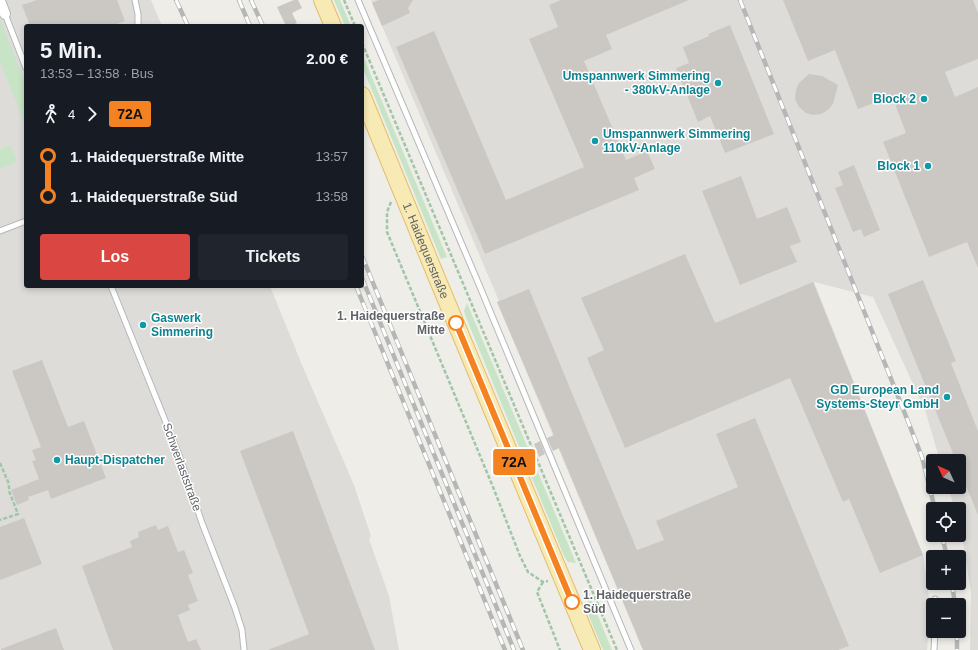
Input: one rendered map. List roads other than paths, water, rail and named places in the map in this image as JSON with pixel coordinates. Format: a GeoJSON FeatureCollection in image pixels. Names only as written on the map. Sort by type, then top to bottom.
{"type":"FeatureCollection","features":[{"type":"Feature","properties":{"kind":"main road"},"geometry":{"type":"LineString","coordinates":[[322,0],[332,24]]}},
{"type":"Feature","properties":{"kind":"main road","name":"1. Haidequerstraße"},"geometry":{"type":"LineString","coordinates":[[364,100],[592,650]]}},
{"type":"Feature","properties":{"kind":"street"},"geometry":{"type":"LineString","coordinates":[[0,1],[5,14]]}},
{"type":"Feature","properties":{"kind":"lane"},"geometry":{"type":"LineString","coordinates":[[135,0],[138,14],[138,24]]}},
{"type":"Feature","properties":{"kind":"lane"},"geometry":{"type":"LineString","coordinates":[[358,0],[480,287],[631,650]]}},
{"type":"Feature","properties":{"kind":"lane"},"geometry":{"type":"LineString","coordinates":[[5,14],[24,63]]}},
{"type":"Feature","properties":{"kind":"lane"},"geometry":{"type":"LineString","coordinates":[[0,230],[24,222]]}},
{"type":"Feature","properties":{"kind":"lane","name":"Schwerlaststraße"},"geometry":{"type":"LineString","coordinates":[[112,288],[179,455],[202,523],[235,608],[242,630],[244,650]]}},
{"type":"Feature","properties":{"kind":"lane"},"geometry":{"type":"LineString","coordinates":[[934,650],[935,638]]}},
{"type":"Feature","properties":{"kind":"railway"},"geometry":{"type":"LineString","coordinates":[[176,0],[187,24]]}},
{"type":"Feature","properties":{"kind":"railway"},"geometry":{"type":"LineString","coordinates":[[239,0],[249,24]]}},
{"type":"Feature","properties":{"kind":"railway"},"geometry":{"type":"LineString","coordinates":[[251,0],[262,24]]}},
{"type":"Feature","properties":{"kind":"railway"},"geometry":{"type":"LineString","coordinates":[[740,0],[922,457],[933,502]]}},
{"type":"Feature","properties":{"kind":"railway"},"geometry":{"type":"LineString","coordinates":[[364,261],[523,650]]}},
{"type":"Feature","properties":{"kind":"railway"},"geometry":{"type":"LineString","coordinates":[[364,283],[514,650]]}},
{"type":"Feature","properties":{"kind":"railway"},"geometry":{"type":"LineString","coordinates":[[357,288],[505,650]]}},
{"type":"Feature","properties":{"kind":"railway"},"geometry":{"type":"LineString","coordinates":[[944,542],[945,550]]}},
{"type":"Feature","properties":{"kind":"railway"},"geometry":{"type":"LineString","coordinates":[[953,590],[954,598]]}},
{"type":"Feature","properties":{"kind":"railway"},"geometry":{"type":"LineString","coordinates":[[957,638],[957,650]]}},
{"type":"Feature","properties":{"kind":"place","name":"Umspannwerk Simmering - 380kV-Anlage"},"geometry":{"type":"Point","coordinates":[718,83]}},
{"type":"Feature","properties":{"kind":"place","name":"Block 2"},"geometry":{"type":"Point","coordinates":[924,99]}},
{"type":"Feature","properties":{"kind":"place","name":"Umspannwerk Simmering 110kV-Anlage"},"geometry":{"type":"Point","coordinates":[595,141]}},
{"type":"Feature","properties":{"kind":"place","name":"Block 1"},"geometry":{"type":"Point","coordinates":[928,166]}},
{"type":"Feature","properties":{"kind":"place","name":"1. Haidequerstraße Mitte"},"geometry":{"type":"Point","coordinates":[456,323]}},
{"type":"Feature","properties":{"kind":"place","name":"Gaswerk Simmering"},"geometry":{"type":"Point","coordinates":[143,325]}},
{"type":"Feature","properties":{"kind":"place","name":"GD European Land Systems-Steyr GmbH"},"geometry":{"type":"Point","coordinates":[947,397]}},
{"type":"Feature","properties":{"kind":"place","name":"Haupt-Dispatcher"},"geometry":{"type":"Point","coordinates":[57,460]}},
{"type":"Feature","properties":{"kind":"place","name":"1. Haidequerstraße Süd"},"geometry":{"type":"Point","coordinates":[572,602]}}]}
